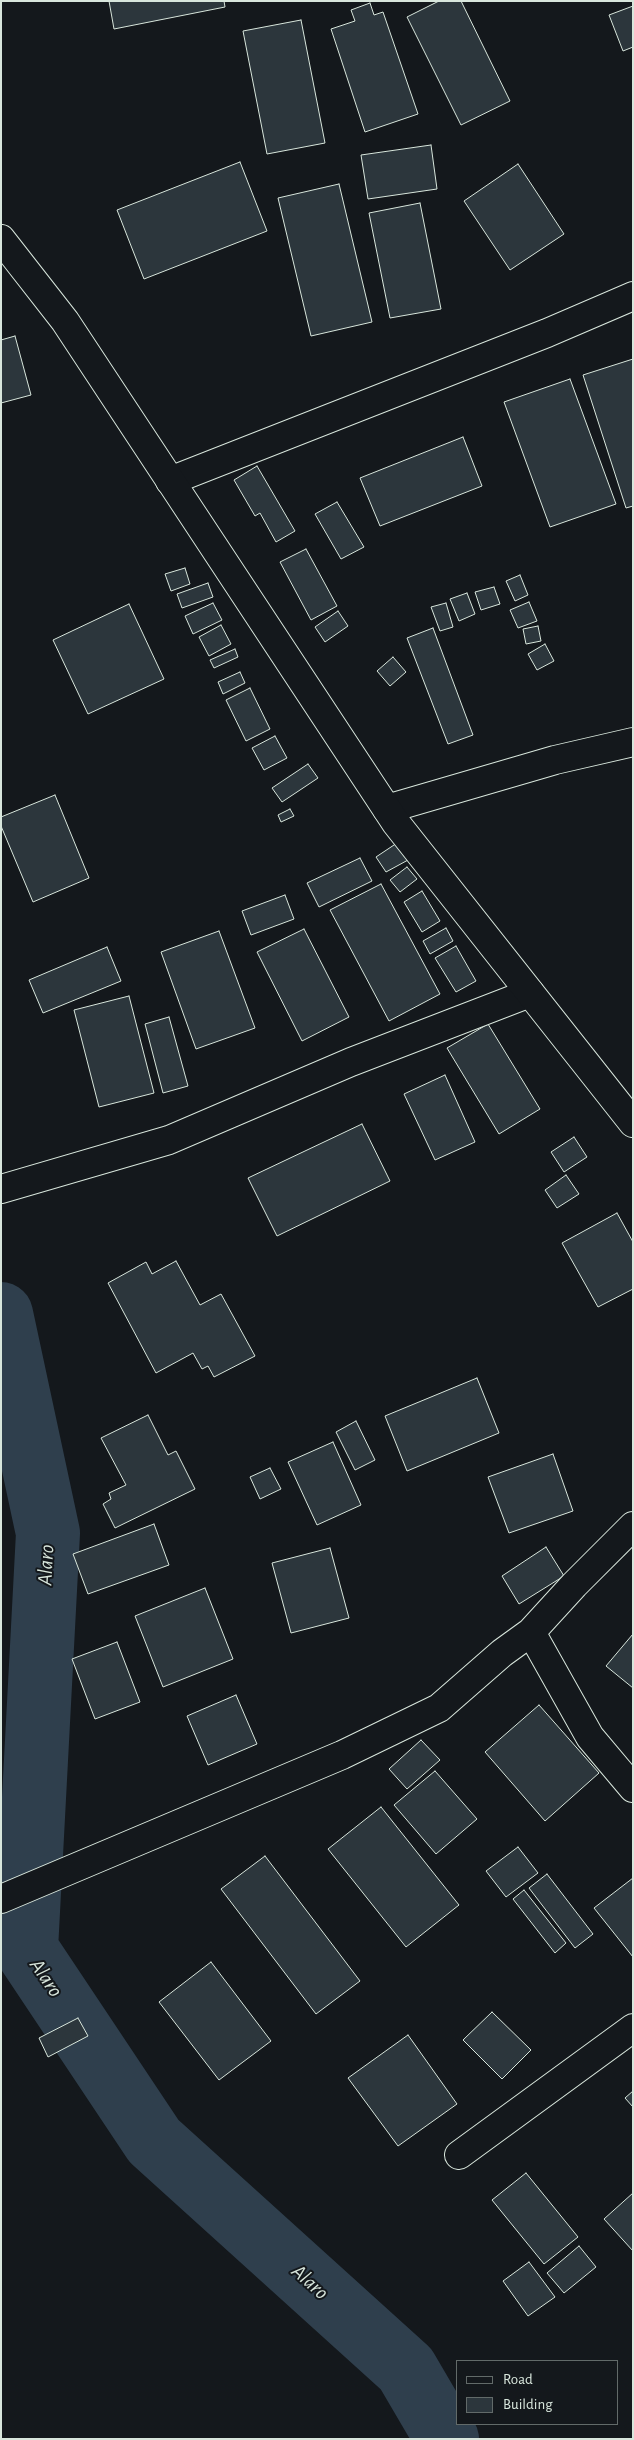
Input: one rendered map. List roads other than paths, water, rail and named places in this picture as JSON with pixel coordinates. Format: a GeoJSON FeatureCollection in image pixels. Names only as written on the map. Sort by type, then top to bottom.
{"type":"FeatureCollection","features":[{"type":"Feature","properties":{"kind":"street"},"geometry":{"type":"LineString","coordinates":[[1,239],[64,321],[387,809],[633,1123]]}},
{"type":"Feature","properties":{"kind":"street"},"geometry":{"type":"LineString","coordinates":[[170,481],[547,333],[633,296]]}},
{"type":"Feature","properties":{"kind":"street"},"geometry":{"type":"LineString","coordinates":[[387,809],[555,760],[633,742]]}},
{"type":"Feature","properties":{"kind":"street"},"geometry":{"type":"LineString","coordinates":[[5,1188],[169,1140],[351,1062],[530,993]]}},
{"type":"Feature","properties":{"kind":"street"},"geometry":{"type":"LineString","coordinates":[[1,1899],[62,1875],[342,1755],[439,1708],[502,1653],[531,1632],[574,1585],[633,1526]]}},
{"type":"Feature","properties":{"kind":"street"},"geometry":{"type":"LineString","coordinates":[[531,1632],[590,1737],[633,1788]]}},
{"type":"Feature","properties":{"kind":"street"},"geometry":{"type":"LineString","coordinates":[[459,2155],[633,2028]]}},
{"type":"Feature","properties":{"kind":"waterway","name":"Alaro"},"geometry":{"type":"LineString","coordinates":[[1,1314],[48,1533],[26,1949],[154,2141],[406,2369],[447,2439]]}}]}
